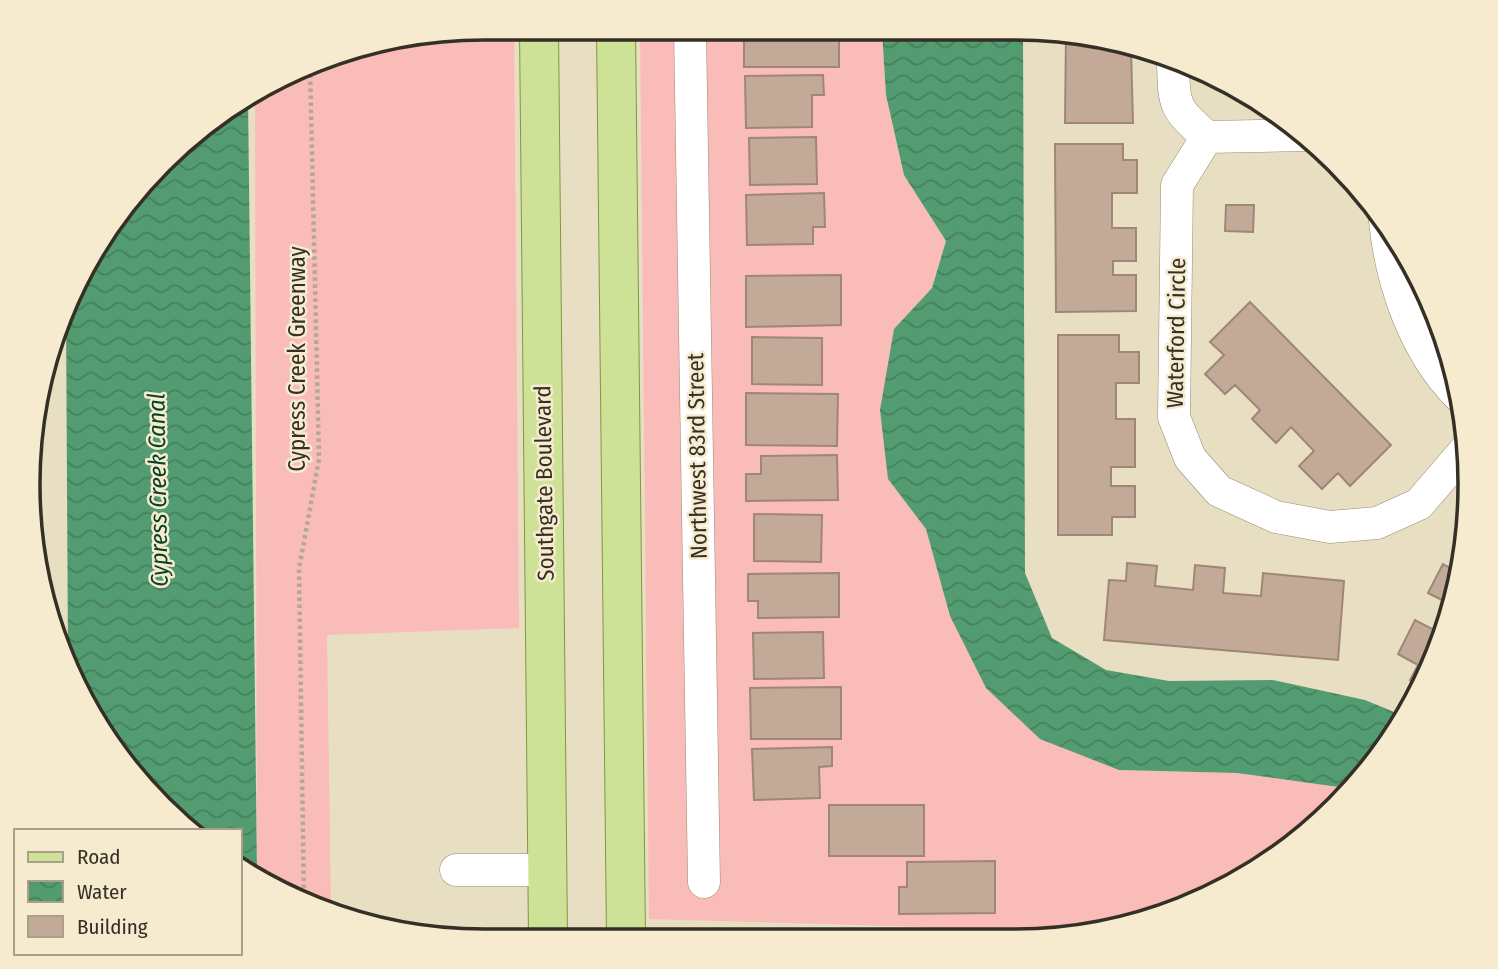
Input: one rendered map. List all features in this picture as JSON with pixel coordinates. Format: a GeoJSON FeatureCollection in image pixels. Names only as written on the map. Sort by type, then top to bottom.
{"type":"FeatureCollection","features":[{"type":"Feature","properties":{"kind":"main road","name":"Southgate Boulevard"},"geometry":{"type":"LineString","coordinates":[[539,40],[548,929]]}},
{"type":"Feature","properties":{"kind":"main road"},"geometry":{"type":"LineString","coordinates":[[616,40],[626,929]]}},
{"type":"Feature","properties":{"kind":"street","name":"Northwest 83rd Street"},"geometry":{"type":"LineString","coordinates":[[690,40],[704,882]]}},
{"type":"Feature","properties":{"kind":"street"},"geometry":{"type":"LineString","coordinates":[[1173,70],[1180,113],[1207,137],[1288,135]]}},
{"type":"Feature","properties":{"kind":"street","name":"Waterford Circle"},"geometry":{"type":"LineString","coordinates":[[1207,137],[1178,185],[1174,417],[1190,458],[1219,491],[1276,517],[1330,527],[1377,523],[1419,504],[1457,460]]}},
{"type":"Feature","properties":{"kind":"street"},"geometry":{"type":"LineString","coordinates":[[1393,254],[1410,326],[1446,383]]}},
{"type":"Feature","properties":{"kind":"street"},"geometry":{"type":"LineString","coordinates":[[456,870],[546,870]]}},
{"type":"Feature","properties":{"kind":"path","name":"Cypress Creek Greenway"},"geometry":{"type":"LineString","coordinates":[[304,890],[299,569],[319,459],[310,76]]}},
{"type":"Feature","properties":{"kind":"shaded area"},"geometry":{"type":"Polygon","coordinates":[[[514,40],[519,628],[327,635],[331,901],[288,883],[257,866],[255,104],[314,74],[370,55],[455,41],[514,40]]]}},
{"type":"Feature","properties":{"kind":"shaded area"},"geometry":{"type":"Polygon","coordinates":[[[640,40],[883,40],[886,95],[904,175],[946,241],[932,288],[894,329],[888,479],[926,529],[950,616],[1119,770],[1237,773],[1339,787],[1284,837],[1236,869],[1184,895],[1128,914],[1100,920],[1043,928],[990,929],[649,919],[640,40]]]}},
{"type":"Feature","properties":{"kind":"water"},"geometry":{"type":"Polygon","coordinates":[[[883,40],[1023,40],[1025,573],[1052,638],[1106,670],[1169,681],[1273,680],[1365,700],[1395,712],[1366,755],[1339,787],[1237,773],[1119,770],[1040,739],[986,688],[950,616],[926,529],[888,479],[880,410],[894,329],[932,288],[946,241],[904,175],[886,95],[883,40]]]}},
{"type":"Feature","properties":{"kind":"water","name":"Cypress Creek Canal"},"geometry":{"type":"Polygon","coordinates":[[[248,109],[257,866],[242,856],[242,829],[204,829],[150,777],[100,707],[68,638],[66,336],[100,262],[132,214],[170,170],[192,150],[248,109]]]}},
{"type":"Feature","properties":{"kind":"building"},"geometry":{"type":"Polygon","coordinates":[[[744,40],[839,40],[839,67],[744,67],[744,40]]]}},
{"type":"Feature","properties":{"kind":"building"},"geometry":{"type":"Polygon","coordinates":[[[1066,43],[1131,56],[1133,123],[1065,123],[1066,43]]]}},
{"type":"Feature","properties":{"kind":"building"},"geometry":{"type":"Polygon","coordinates":[[[823,75],[824,95],[812,95],[812,127],[746,128],[745,76],[823,75]]]}},
{"type":"Feature","properties":{"kind":"building"},"geometry":{"type":"Polygon","coordinates":[[[816,137],[817,184],[750,185],[749,138],[816,137]]]}},
{"type":"Feature","properties":{"kind":"building"},"geometry":{"type":"Polygon","coordinates":[[[1055,144],[1123,144],[1123,160],[1137,160],[1137,193],[1112,193],[1112,228],[1136,228],[1136,261],[1113,261],[1113,275],[1136,275],[1136,311],[1056,312],[1055,144]]]}},
{"type":"Feature","properties":{"kind":"building"},"geometry":{"type":"Polygon","coordinates":[[[824,193],[825,227],[813,227],[813,244],[747,245],[746,195],[824,193]]]}},
{"type":"Feature","properties":{"kind":"building"},"geometry":{"type":"Polygon","coordinates":[[[1226,205],[1254,205],[1253,232],[1225,231],[1226,205]]]}},
{"type":"Feature","properties":{"kind":"building"},"geometry":{"type":"Polygon","coordinates":[[[841,275],[841,325],[746,327],[746,276],[841,275]]]}},
{"type":"Feature","properties":{"kind":"building"},"geometry":{"type":"Polygon","coordinates":[[[1250,302],[1391,445],[1350,486],[1338,473],[1322,489],[1299,466],[1314,451],[1291,427],[1276,443],[1252,419],[1260,410],[1235,385],[1225,394],[1205,374],[1224,355],[1210,342],[1250,302]]]}},
{"type":"Feature","properties":{"kind":"building"},"geometry":{"type":"Polygon","coordinates":[[[1058,335],[1119,335],[1119,352],[1139,352],[1139,383],[1116,383],[1116,419],[1135,419],[1135,467],[1111,467],[1111,486],[1135,486],[1135,517],[1112,517],[1112,535],[1058,535],[1058,335]]]}},
{"type":"Feature","properties":{"kind":"building"},"geometry":{"type":"Polygon","coordinates":[[[752,337],[822,338],[822,385],[752,384],[752,337]]]}},
{"type":"Feature","properties":{"kind":"building"},"geometry":{"type":"Polygon","coordinates":[[[746,393],[838,394],[837,446],[746,445],[746,393]]]}},
{"type":"Feature","properties":{"kind":"building"},"geometry":{"type":"Polygon","coordinates":[[[837,455],[838,500],[746,501],[746,474],[761,474],[761,456],[837,455]]]}},
{"type":"Feature","properties":{"kind":"building"},"geometry":{"type":"Polygon","coordinates":[[[754,514],[822,515],[821,562],[754,561],[754,514]]]}},
{"type":"Feature","properties":{"kind":"building"},"geometry":{"type":"Polygon","coordinates":[[[1127,563],[1157,566],[1155,586],[1193,590],[1195,565],[1225,568],[1223,593],[1261,596],[1263,573],[1344,581],[1338,660],[1104,640],[1109,580],[1126,581],[1127,563]]]}},
{"type":"Feature","properties":{"kind":"building"},"geometry":{"type":"Polygon","coordinates":[[[1443,564],[1450,568],[1443,600],[1428,593],[1443,564]]]}},
{"type":"Feature","properties":{"kind":"building"},"geometry":{"type":"Polygon","coordinates":[[[839,573],[839,617],[758,618],[758,601],[748,601],[748,574],[839,573]]]}},
{"type":"Feature","properties":{"kind":"building"},"geometry":{"type":"Polygon","coordinates":[[[1415,620],[1433,630],[1412,681],[1410,680],[1418,665],[1398,654],[1415,620]]]}},
{"type":"Feature","properties":{"kind":"building"},"geometry":{"type":"Polygon","coordinates":[[[823,632],[824,678],[754,679],[753,633],[823,632]]]}},
{"type":"Feature","properties":{"kind":"building"},"geometry":{"type":"Polygon","coordinates":[[[841,687],[841,739],[751,739],[750,688],[841,687]]]}},
{"type":"Feature","properties":{"kind":"building"},"geometry":{"type":"Polygon","coordinates":[[[832,747],[832,766],[819,767],[820,798],[754,800],[752,749],[832,747]]]}},
{"type":"Feature","properties":{"kind":"building"},"geometry":{"type":"Polygon","coordinates":[[[829,805],[924,805],[924,856],[829,856],[829,805]]]}},
{"type":"Feature","properties":{"kind":"building"},"geometry":{"type":"Polygon","coordinates":[[[995,861],[995,913],[899,914],[899,887],[907,887],[907,862],[995,861]]]}}]}
